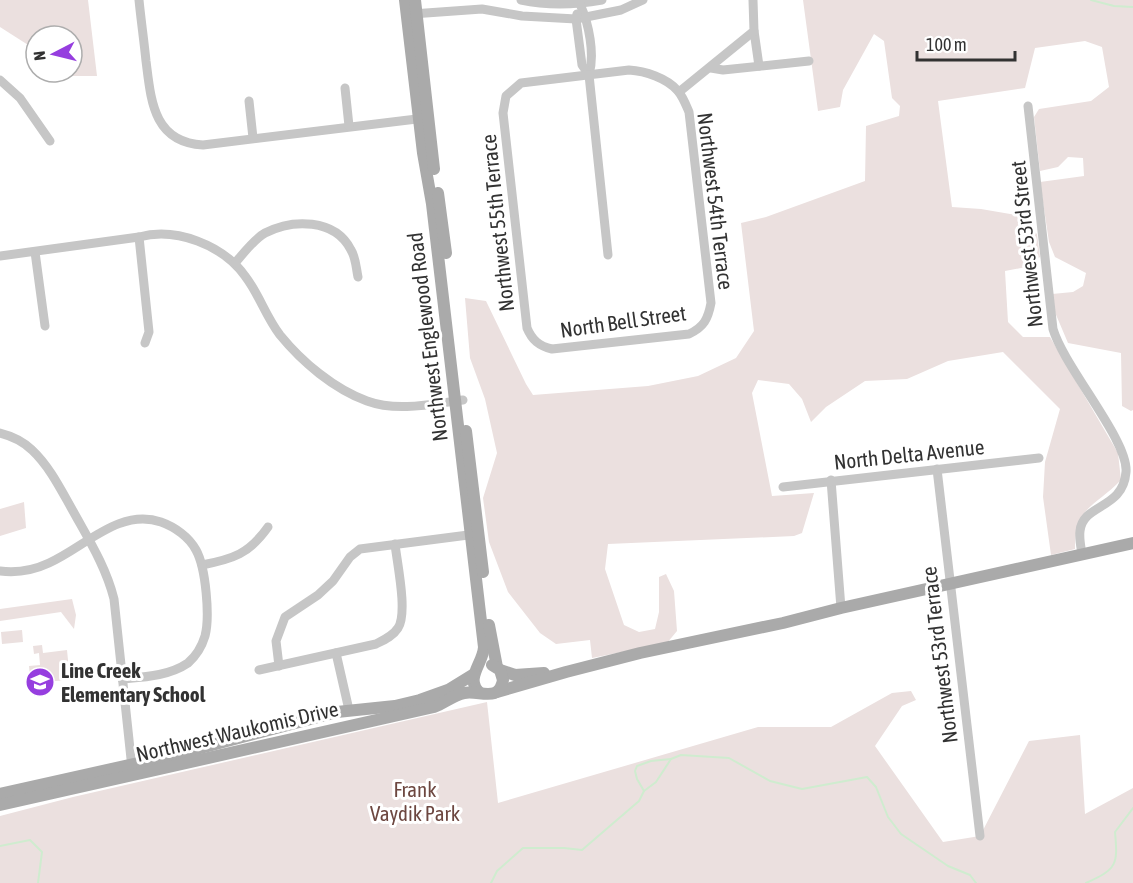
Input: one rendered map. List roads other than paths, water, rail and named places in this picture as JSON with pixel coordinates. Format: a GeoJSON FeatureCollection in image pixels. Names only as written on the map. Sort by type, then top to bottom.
{"type":"FeatureCollection","features":[{"type":"Feature","properties":{"kind":"main road","name":"Northwest Englewood Road"},"geometry":{"type":"LineString","coordinates":[[412,5],[432,204],[459,401],[474,534],[484,647],[476,671]]}},
{"type":"Feature","properties":{"kind":"main road","name":"Northwest Englewood Road"},"geometry":{"type":"LineString","coordinates":[[474,534],[490,633],[499,669]]}},
{"type":"Feature","properties":{"kind":"main road"},"geometry":{"type":"LineString","coordinates":[[566,672],[515,675],[487,664],[476,671],[474,685],[480,693],[487,695],[640,653],[783,623],[1133,543]]}},
{"type":"Feature","properties":{"kind":"main road"},"geometry":{"type":"LineString","coordinates":[[497,692],[503,680],[499,669]]}},
{"type":"Feature","properties":{"kind":"main road","name":"Northwest Waukomis Drive"},"geometry":{"type":"LineString","coordinates":[[0,805],[349,710],[420,700],[448,690],[476,671]]}},
{"type":"Feature","properties":{"kind":"main road","name":"Northwest Waukomis Drive"},"geometry":{"type":"LineString","coordinates":[[0,794],[132,770],[434,707],[462,693],[480,693]]}},
{"type":"Feature","properties":{"kind":"street"},"geometry":{"type":"LineString","coordinates":[[139,0],[153,109],[163,127],[172,135],[191,144],[203,145],[423,118]]}},
{"type":"Feature","properties":{"kind":"street"},"geometry":{"type":"LineString","coordinates":[[521,0],[544,5],[580,4],[602,0]]}},
{"type":"Feature","properties":{"kind":"street"},"geometry":{"type":"LineString","coordinates":[[412,5],[482,9],[522,16],[576,19],[621,10],[643,0]]}},
{"type":"Feature","properties":{"kind":"street"},"geometry":{"type":"LineString","coordinates":[[753,0],[754,31],[759,66]]}},
{"type":"Feature","properties":{"kind":"street"},"geometry":{"type":"LineString","coordinates":[[580,4],[586,18],[592,63],[589,75],[608,255]]}},
{"type":"Feature","properties":{"kind":"street"},"geometry":{"type":"LineString","coordinates":[[580,4],[576,19],[579,48],[582,65],[589,75]]}},
{"type":"Feature","properties":{"kind":"street"},"geometry":{"type":"LineString","coordinates":[[589,75],[629,70],[642,71],[671,84],[679,92],[754,31]]}},
{"type":"Feature","properties":{"kind":"street"},"geometry":{"type":"LineString","coordinates":[[579,48],[590,47]]}},
{"type":"Feature","properties":{"kind":"street"},"geometry":{"type":"LineString","coordinates":[[711,68],[723,70],[809,61]]}},
{"type":"Feature","properties":{"kind":"street","name":"Northwest 55th Terrace"},"geometry":{"type":"LineString","coordinates":[[537,344],[527,328],[503,113],[506,96],[521,83],[589,75]]}},
{"type":"Feature","properties":{"kind":"street"},"geometry":{"type":"LineString","coordinates":[[0,80],[20,98],[50,141]]}},
{"type":"Feature","properties":{"kind":"street"},"geometry":{"type":"LineString","coordinates":[[345,88],[349,126]]}},
{"type":"Feature","properties":{"kind":"street","name":"Northwest 54th Terrace"},"geometry":{"type":"LineString","coordinates":[[679,92],[692,123],[711,303],[709,316]]}},
{"type":"Feature","properties":{"kind":"street"},"geometry":{"type":"LineString","coordinates":[[249,100],[253,138]]}},
{"type":"Feature","properties":{"kind":"street","name":"Northwest 53rd Street"},"geometry":{"type":"LineString","coordinates":[[1029,106],[1053,329],[1060,348],[1120,448],[1126,468],[1124,483],[1116,496],[1104,506],[1090,512],[1082,523],[1080,533],[1082,554]]}},
{"type":"Feature","properties":{"kind":"street"},"geometry":{"type":"LineString","coordinates":[[235,262],[262,234],[289,224],[301,223],[323,227],[334,232],[343,240],[351,249],[358,277]]}},
{"type":"Feature","properties":{"kind":"street"},"geometry":{"type":"LineString","coordinates":[[0,256],[151,234],[202,243],[235,262],[247,277],[280,335],[307,363],[328,380],[359,398],[392,406],[459,401]]}},
{"type":"Feature","properties":{"kind":"street"},"geometry":{"type":"LineString","coordinates":[[139,237],[149,332],[145,343]]}},
{"type":"Feature","properties":{"kind":"street"},"geometry":{"type":"LineString","coordinates":[[35,252],[45,326]]}},
{"type":"Feature","properties":{"kind":"street","name":"North Bell Street"},"geometry":{"type":"LineString","coordinates":[[537,344],[552,349],[689,334],[705,324],[709,316]]}},
{"type":"Feature","properties":{"kind":"street"},"geometry":{"type":"LineString","coordinates":[[0,433],[14,437],[31,448],[44,462],[103,564],[114,599],[132,770]]}},
{"type":"Feature","properties":{"kind":"street","name":"North Delta Avenue"},"geometry":{"type":"LineString","coordinates":[[783,487],[1039,458]]}},
{"type":"Feature","properties":{"kind":"street","name":"Northwest 53rd Terrace"},"geometry":{"type":"LineString","coordinates":[[936,469],[980,836]]}},
{"type":"Feature","properties":{"kind":"street"},"geometry":{"type":"LineString","coordinates":[[831,480],[841,608]]}},
{"type":"Feature","properties":{"kind":"street"},"geometry":{"type":"LineString","coordinates":[[0,571],[9,572],[41,567],[125,521],[133,519],[152,520],[170,526],[184,536],[196,550],[202,565],[207,625],[203,643],[186,664],[164,674],[122,679]]}},
{"type":"Feature","properties":{"kind":"street"},"geometry":{"type":"LineString","coordinates":[[202,565],[225,561],[242,554],[259,540],[268,527]]}},
{"type":"Feature","properties":{"kind":"street"},"geometry":{"type":"LineString","coordinates":[[279,666],[276,640],[285,617],[318,595],[333,581],[350,557],[360,549],[474,534]]}},
{"type":"Feature","properties":{"kind":"street"},"geometry":{"type":"LineString","coordinates":[[259,670],[336,653],[389,638],[400,625],[402,611],[395,544]]}},
{"type":"Feature","properties":{"kind":"street"},"geometry":{"type":"LineString","coordinates":[[336,653],[349,710]]}},
{"type":"Feature","properties":{"kind":"waterway"},"geometry":{"type":"LineString","coordinates":[[1091,0],[1114,6],[1133,7]]}},
{"type":"Feature","properties":{"kind":"waterway"},"geometry":{"type":"LineString","coordinates":[[491,883],[497,871],[523,848],[582,850],[639,801],[644,791],[656,782],[671,759],[681,755],[729,758],[770,781],[802,789],[867,777],[876,787],[888,817],[901,834],[948,866],[970,875],[976,883]]}},
{"type":"Feature","properties":{"kind":"waterway"},"geometry":{"type":"LineString","coordinates":[[644,791],[637,779],[635,771],[637,766],[651,761],[671,759]]}},
{"type":"Feature","properties":{"kind":"waterway"},"geometry":{"type":"LineString","coordinates":[[1086,883],[1104,874],[1113,865],[1116,852],[1115,832],[1133,808]]}},
{"type":"Feature","properties":{"kind":"waterway"},"geometry":{"type":"LineString","coordinates":[[0,846],[30,840],[42,852],[38,883]]}},
{"type":"Feature","properties":{"kind":"place","name":"Line Creek Elementary School"},"geometry":{"type":"Point","coordinates":[40,682]}},
{"type":"Feature","properties":{"kind":"park label","name":"Frank Vaydik Park"},"geometry":{"type":"Point","coordinates":[415,801]}}]}
